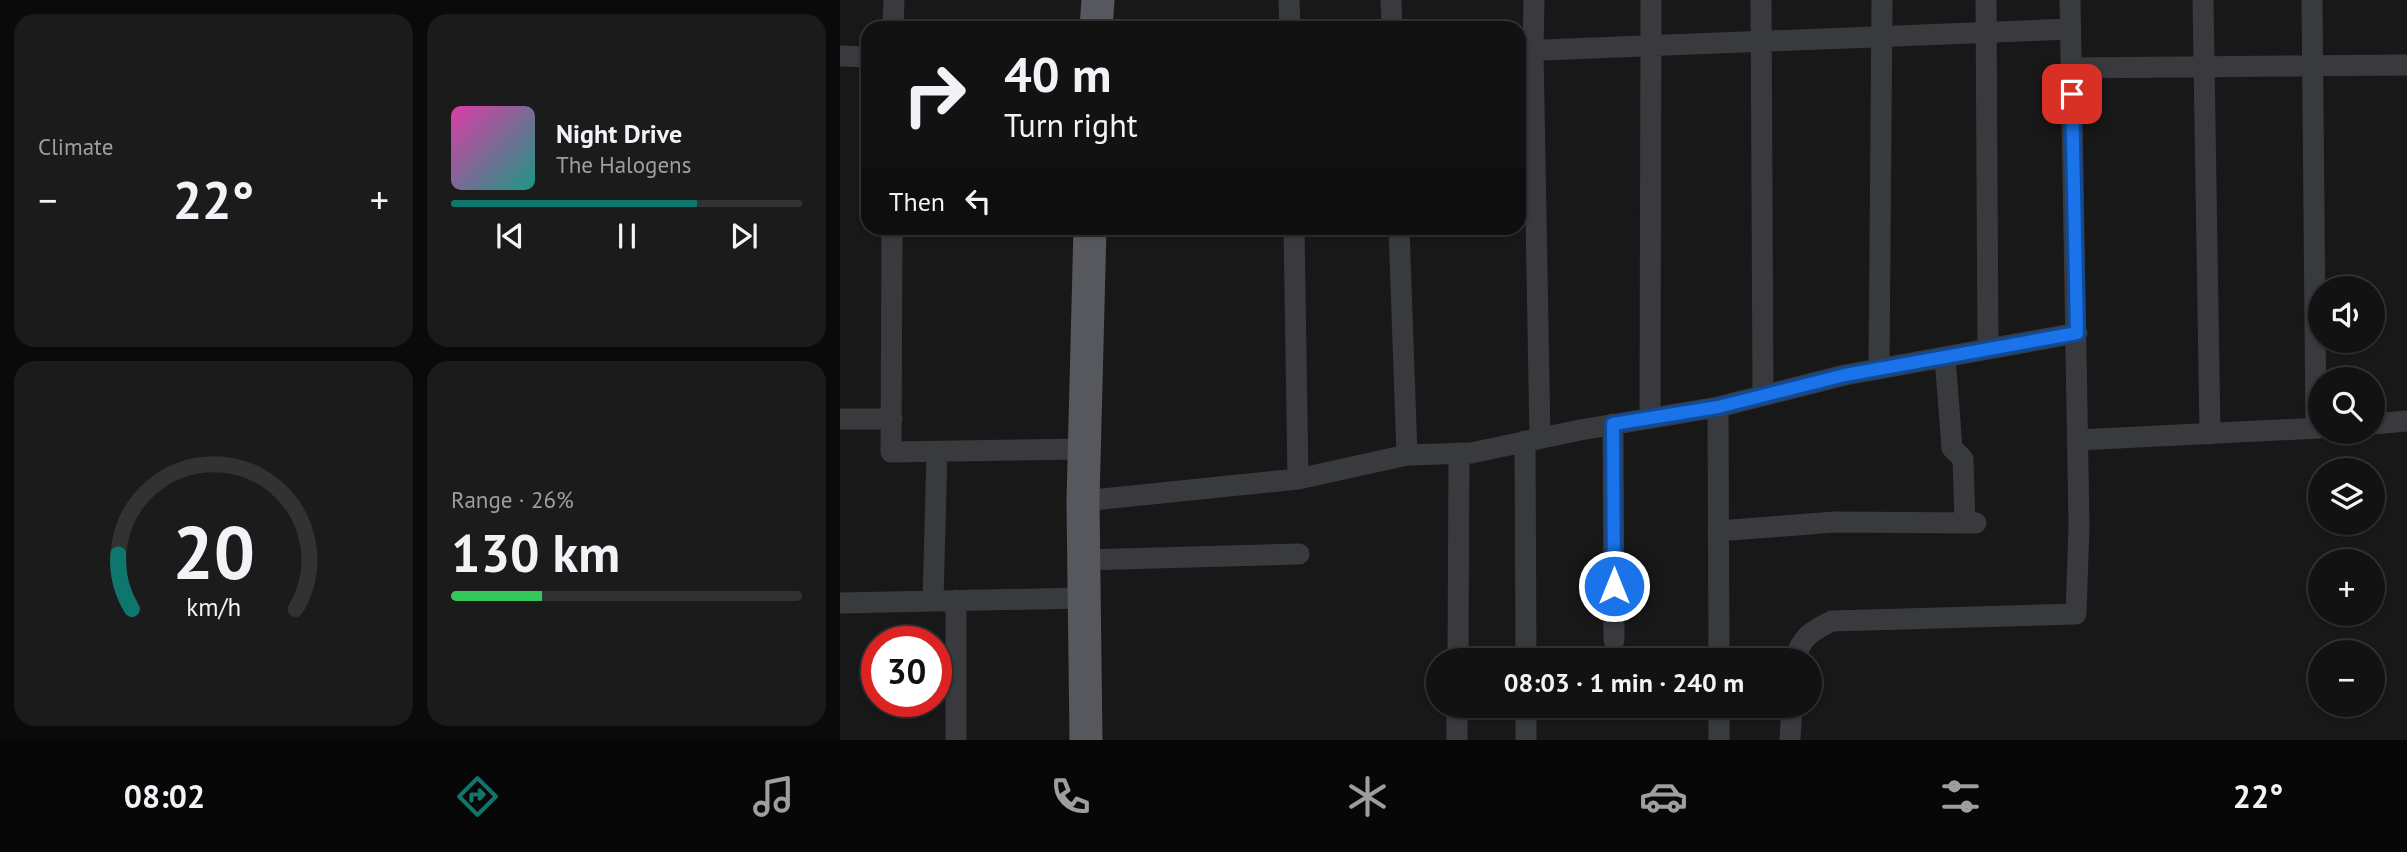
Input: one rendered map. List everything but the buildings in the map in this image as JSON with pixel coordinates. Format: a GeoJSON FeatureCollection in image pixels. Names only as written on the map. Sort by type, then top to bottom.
{"type":"FeatureCollection","features":[{"type":"Feature","properties":{"kind":"main road"},"geometry":{"type":"LineString","coordinates":[[1096,21],[1098,0]]}},
{"type":"Feature","properties":{"kind":"main road"},"geometry":{"type":"LineString","coordinates":[[1086,740],[1083,501],[1090,235]]}},
{"type":"Feature","properties":{"kind":"street"},"geometry":{"type":"LineString","coordinates":[[893,21],[894,0]]}},
{"type":"Feature","properties":{"kind":"street"},"geometry":{"type":"LineString","coordinates":[[1289,0],[1290,21]]}},
{"type":"Feature","properties":{"kind":"street"},"geometry":{"type":"LineString","coordinates":[[1391,0],[1392,21]]}},
{"type":"Feature","properties":{"kind":"street"},"geometry":{"type":"LineString","coordinates":[[1526,648],[1532,440],[1526,50],[1534,0]]}},
{"type":"Feature","properties":{"kind":"street"},"geometry":{"type":"LineString","coordinates":[[1650,418],[1651,0]]}},
{"type":"Feature","properties":{"kind":"street"},"geometry":{"type":"LineString","coordinates":[[1761,0],[1763,395]]}},
{"type":"Feature","properties":{"kind":"street"},"geometry":{"type":"LineString","coordinates":[[1879,369],[1882,0]]}},
{"type":"Feature","properties":{"kind":"street"},"geometry":{"type":"LineString","coordinates":[[1986,0],[1988,349]]}},
{"type":"Feature","properties":{"kind":"street"},"geometry":{"type":"LineString","coordinates":[[1799,648],[1810,632],[1832,621],[2076,614],[2079,526],[2070,0]]}},
{"type":"Feature","properties":{"kind":"street"},"geometry":{"type":"LineString","coordinates":[[2203,0],[2210,434]]}},
{"type":"Feature","properties":{"kind":"street"},"geometry":{"type":"LineString","coordinates":[[2312,0],[2317,367]]}},
{"type":"Feature","properties":{"kind":"street"},"geometry":{"type":"LineString","coordinates":[[1526,50],[2070,29]]}},
{"type":"Feature","properties":{"kind":"street"},"geometry":{"type":"LineString","coordinates":[[840,56],[861,57]]}},
{"type":"Feature","properties":{"kind":"street"},"geometry":{"type":"LineString","coordinates":[[2071,68],[2407,65]]}},
{"type":"Feature","properties":{"kind":"street"},"geometry":{"type":"LineString","coordinates":[[892,235],[891,453],[1084,449]]}},
{"type":"Feature","properties":{"kind":"street"},"geometry":{"type":"LineString","coordinates":[[1294,235],[1298,479]]}},
{"type":"Feature","properties":{"kind":"street"},"geometry":{"type":"LineString","coordinates":[[1399,235],[1407,454]]}},
{"type":"Feature","properties":{"kind":"street"},"geometry":{"type":"LineString","coordinates":[[1083,501],[1298,479],[1407,454],[1471,453],[1613,424],[1718,407],[1879,369],[2077,333]]}},
{"type":"Feature","properties":{"kind":"street"},"geometry":{"type":"LineString","coordinates":[[1718,531],[1835,522],[1970,523],[1964,459],[1952,448],[1945,357]]}},
{"type":"Feature","properties":{"kind":"street"},"geometry":{"type":"LineString","coordinates":[[1718,407],[1719,648]]}},
{"type":"Feature","properties":{"kind":"street"},"geometry":{"type":"LineString","coordinates":[[840,419],[892,419]]}},
{"type":"Feature","properties":{"kind":"street"},"geometry":{"type":"LineString","coordinates":[[2385,423],[2407,421]]}},
{"type":"Feature","properties":{"kind":"street"},"geometry":{"type":"LineString","coordinates":[[1613,424],[1614,640]]}},
{"type":"Feature","properties":{"kind":"street"},"geometry":{"type":"LineString","coordinates":[[2078,440],[2308,429]]}},
{"type":"Feature","properties":{"kind":"street"},"geometry":{"type":"LineString","coordinates":[[933,601],[937,452]]}},
{"type":"Feature","properties":{"kind":"street"},"geometry":{"type":"LineString","coordinates":[[1458,648],[1459,453]]}},
{"type":"Feature","properties":{"kind":"street"},"geometry":{"type":"LineString","coordinates":[[1084,560],[1299,554]]}},
{"type":"Feature","properties":{"kind":"street"},"geometry":{"type":"LineString","coordinates":[[840,603],[1084,598]]}},
{"type":"Feature","properties":{"kind":"street"},"geometry":{"type":"LineString","coordinates":[[956,600],[956,740]]}},
{"type":"Feature","properties":{"kind":"street"},"geometry":{"type":"LineString","coordinates":[[1457,718],[1457,740]]}},
{"type":"Feature","properties":{"kind":"street"},"geometry":{"type":"LineString","coordinates":[[1526,718],[1526,740]]}},
{"type":"Feature","properties":{"kind":"street"},"geometry":{"type":"LineString","coordinates":[[1719,718],[1719,740]]}},
{"type":"Feature","properties":{"kind":"street"},"geometry":{"type":"LineString","coordinates":[[1790,740],[1791,718]]}},
{"type":"Feature","properties":{"kind":"route"},"geometry":{"type":"LineString","coordinates":[[1614,586],[1613,424],[1718,407],[1845,375],[2077,333],[2072,94]]}}]}
